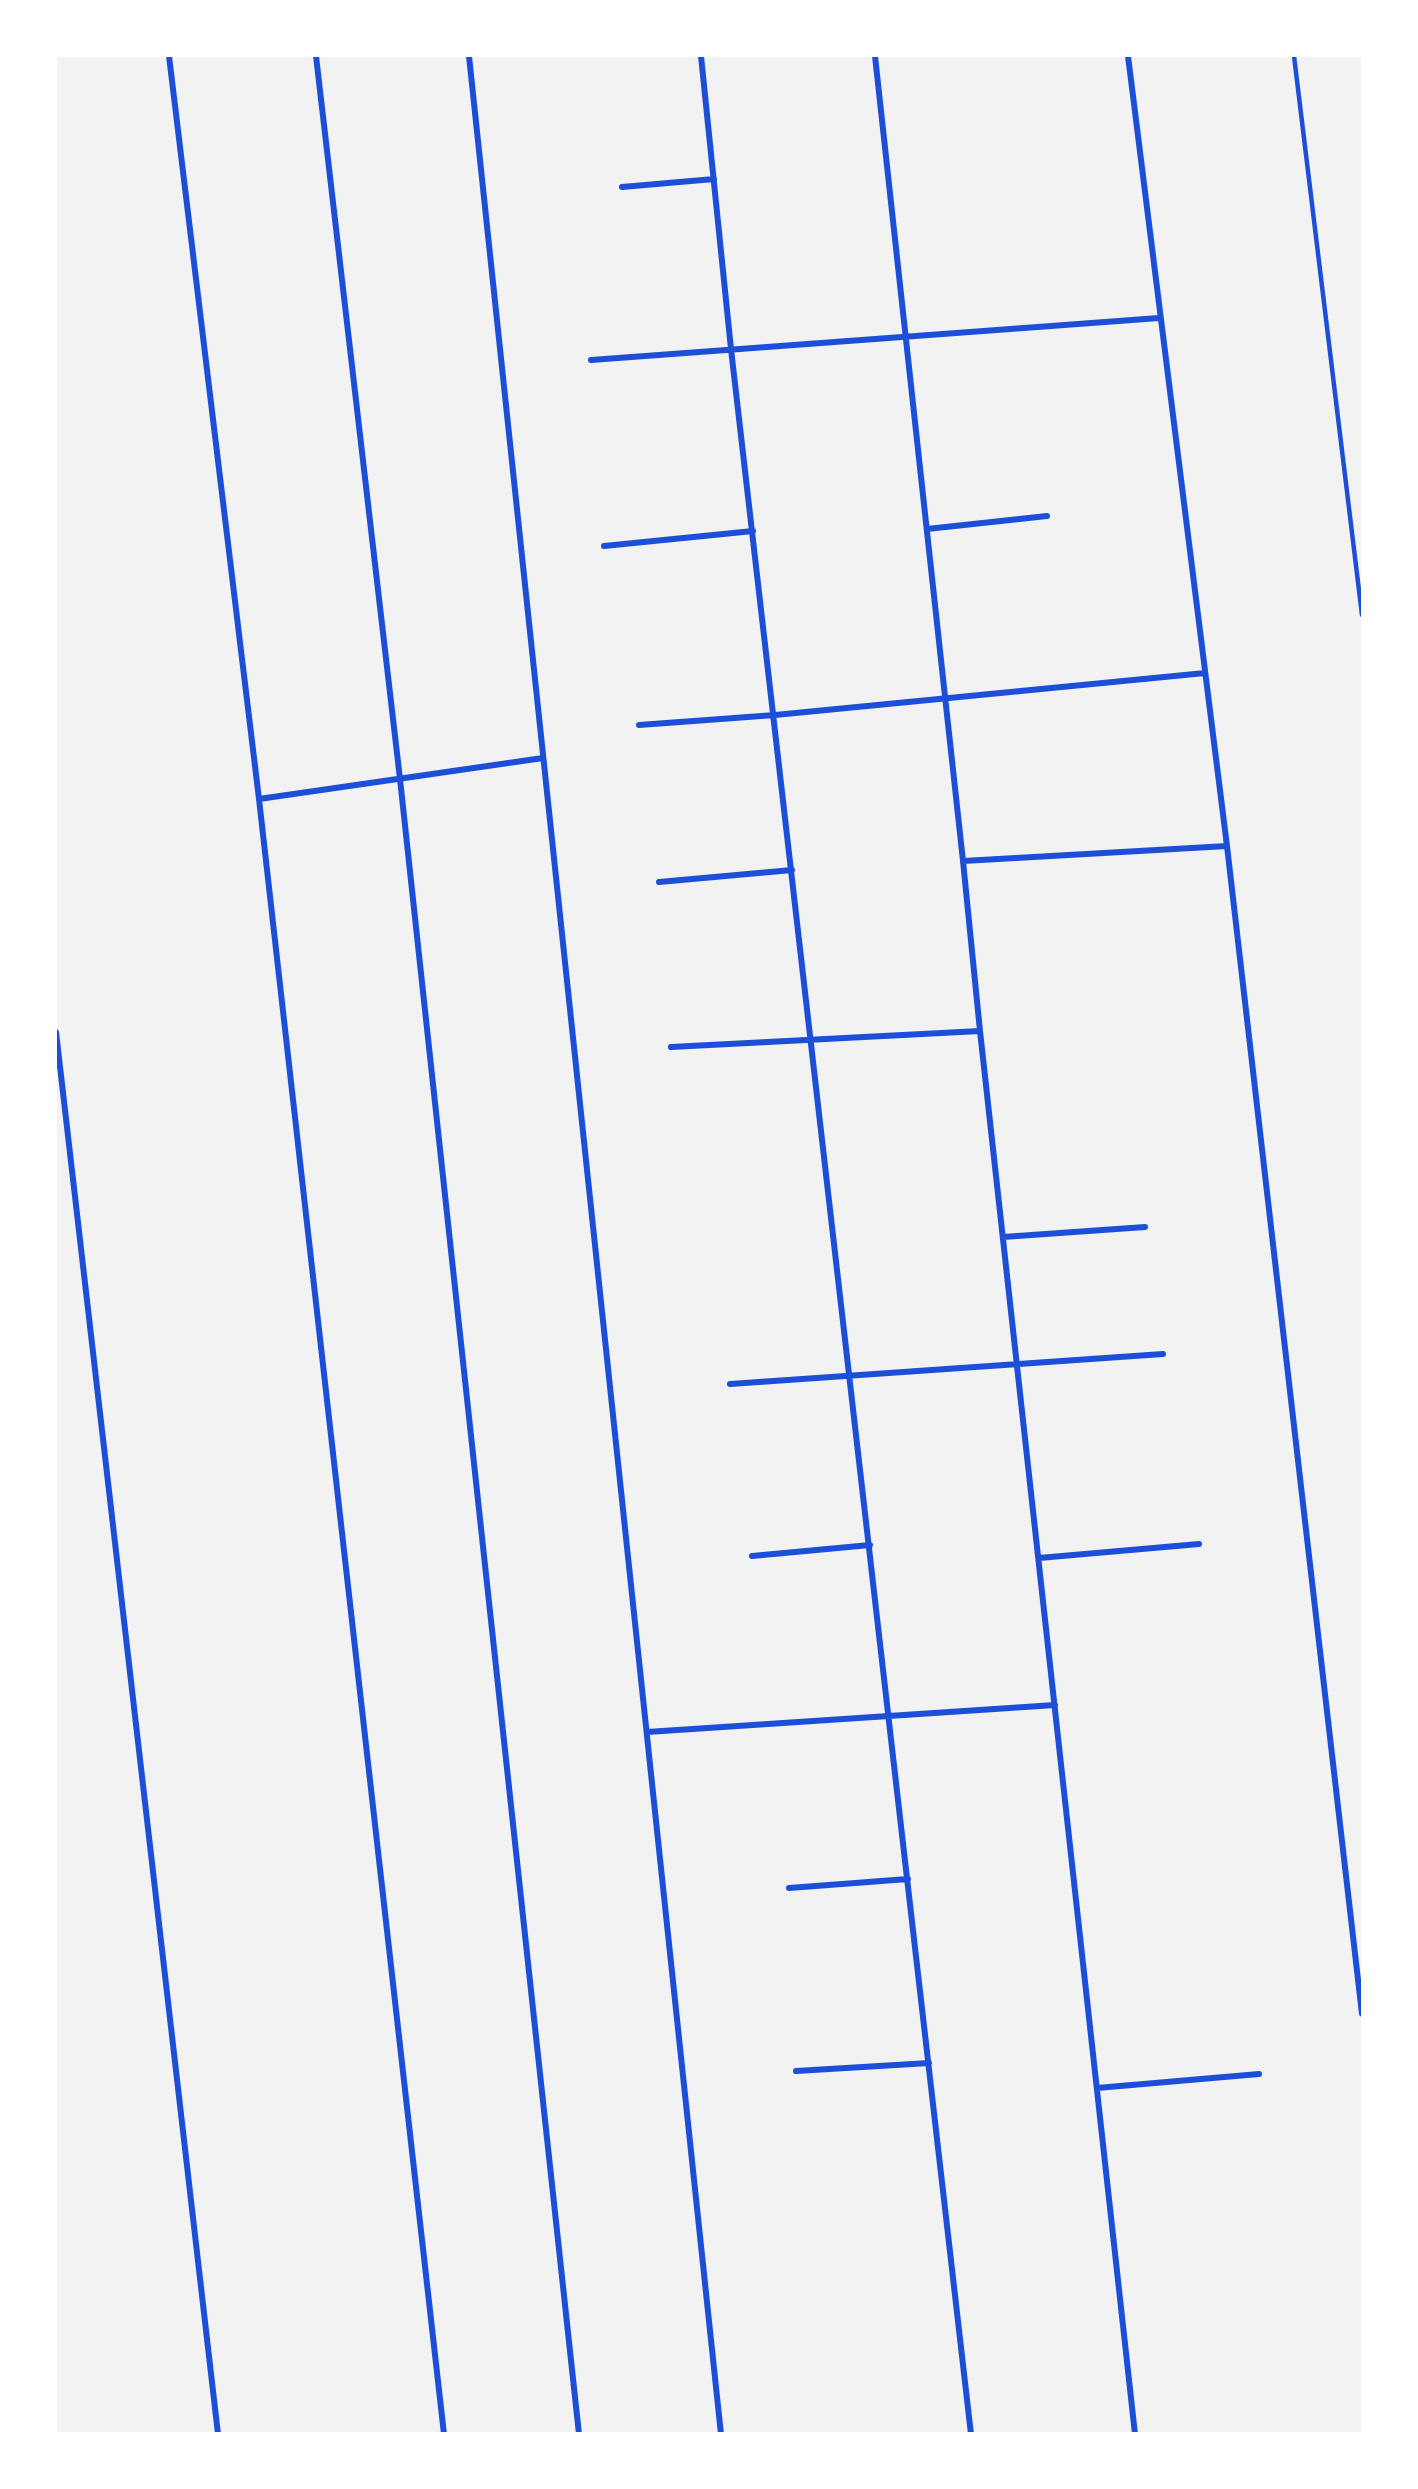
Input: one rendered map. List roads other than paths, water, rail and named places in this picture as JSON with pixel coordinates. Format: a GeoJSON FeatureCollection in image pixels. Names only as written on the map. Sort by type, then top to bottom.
{"type":"FeatureCollection","features":[{"type":"Feature","properties":{"kind":"street"},"geometry":{"type":"LineString","coordinates":[[169,56],[259,799],[444,2433]]}},
{"type":"Feature","properties":{"kind":"street"},"geometry":{"type":"LineString","coordinates":[[316,56],[400,779],[579,2433]]}},
{"type":"Feature","properties":{"kind":"street"},"geometry":{"type":"LineString","coordinates":[[469,56],[721,2433]]}},
{"type":"Feature","properties":{"kind":"street"},"geometry":{"type":"LineString","coordinates":[[701,56],[731,350],[775,715],[810,1040],[971,2433]]}},
{"type":"Feature","properties":{"kind":"street"},"geometry":{"type":"LineString","coordinates":[[875,56],[1135,2433]]}},
{"type":"Feature","properties":{"kind":"street"},"geometry":{"type":"LineString","coordinates":[[1128,56],[1159,318],[1227,846],[1362,2014]]}},
{"type":"Feature","properties":{"kind":"street"},"geometry":{"type":"LineString","coordinates":[[622,187],[714,179]]}},
{"type":"Feature","properties":{"kind":"street"},"geometry":{"type":"LineString","coordinates":[[591,360],[1159,318]]}},
{"type":"Feature","properties":{"kind":"street"},"geometry":{"type":"LineString","coordinates":[[927,529],[1047,516]]}},
{"type":"Feature","properties":{"kind":"street"},"geometry":{"type":"LineString","coordinates":[[604,546],[753,531]]}},
{"type":"Feature","properties":{"kind":"street"},"geometry":{"type":"LineString","coordinates":[[639,725],[775,715],[1205,673]]}},
{"type":"Feature","properties":{"kind":"street"},"geometry":{"type":"LineString","coordinates":[[259,799],[543,758]]}},
{"type":"Feature","properties":{"kind":"street"},"geometry":{"type":"LineString","coordinates":[[963,861],[1227,846]]}},
{"type":"Feature","properties":{"kind":"street"},"geometry":{"type":"LineString","coordinates":[[659,882],[792,870]]}},
{"type":"Feature","properties":{"kind":"street"},"geometry":{"type":"LineString","coordinates":[[671,1047],[980,1031]]}},
{"type":"Feature","properties":{"kind":"street"},"geometry":{"type":"LineString","coordinates":[[56,1032],[218,2433]]}},
{"type":"Feature","properties":{"kind":"street"},"geometry":{"type":"LineString","coordinates":[[1003,1237],[1145,1227]]}},
{"type":"Feature","properties":{"kind":"street"},"geometry":{"type":"LineString","coordinates":[[730,1384],[1163,1354]]}},
{"type":"Feature","properties":{"kind":"street"},"geometry":{"type":"LineString","coordinates":[[1039,1558],[1199,1544]]}},
{"type":"Feature","properties":{"kind":"street"},"geometry":{"type":"LineString","coordinates":[[752,1556],[870,1545]]}},
{"type":"Feature","properties":{"kind":"street"},"geometry":{"type":"LineString","coordinates":[[647,1732],[1055,1705]]}},
{"type":"Feature","properties":{"kind":"street"},"geometry":{"type":"LineString","coordinates":[[789,1888],[908,1879]]}},
{"type":"Feature","properties":{"kind":"street"},"geometry":{"type":"LineString","coordinates":[[796,2071],[929,2063]]}},
{"type":"Feature","properties":{"kind":"street"},"geometry":{"type":"LineString","coordinates":[[1097,2088],[1259,2074]]}},
{"type":"Feature","properties":{"kind":"lane"},"geometry":{"type":"LineString","coordinates":[[1294,56],[1362,615]]}}]}
